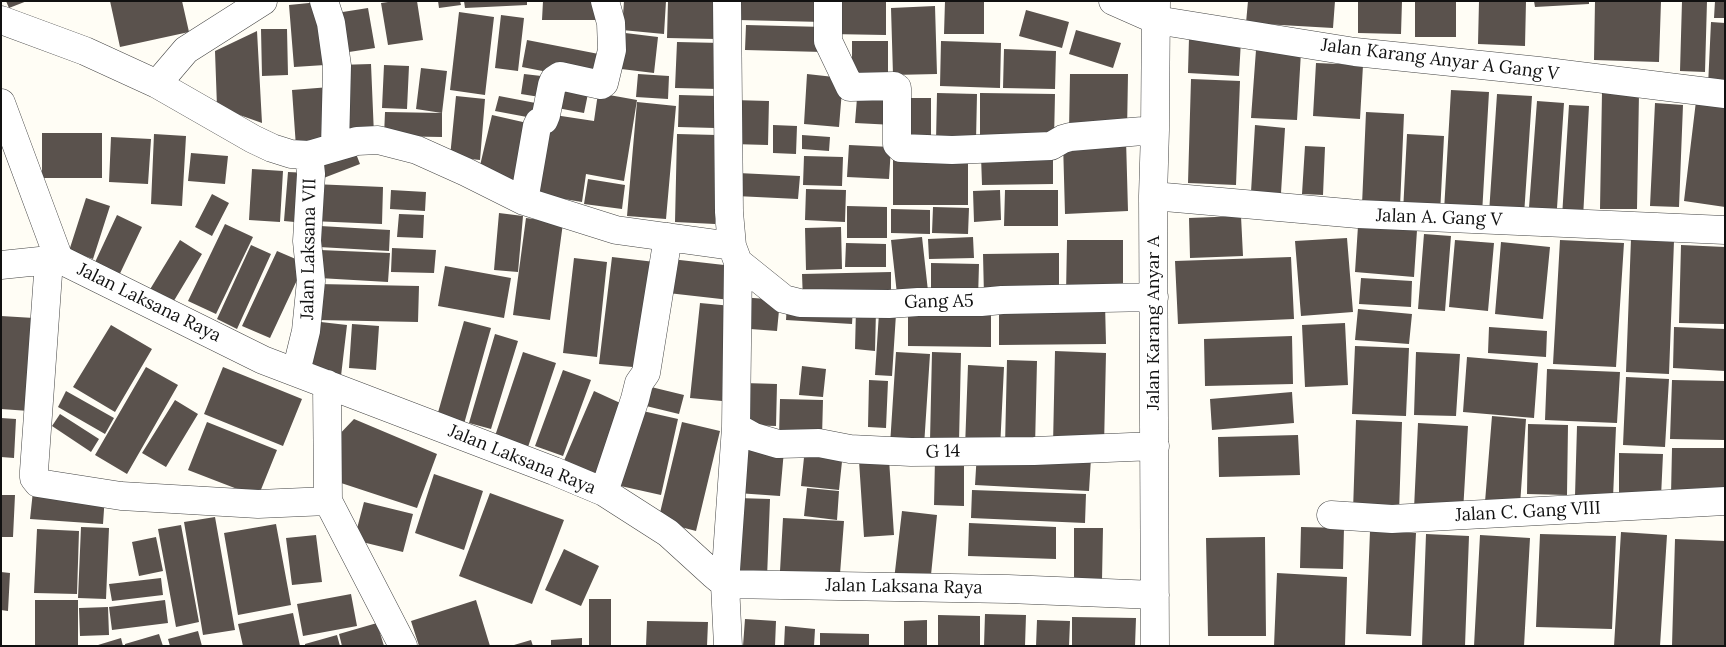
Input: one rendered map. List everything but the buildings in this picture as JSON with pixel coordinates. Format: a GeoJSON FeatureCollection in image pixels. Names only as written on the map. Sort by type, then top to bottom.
{"type":"FeatureCollection","features":[{"type":"Feature","properties":{"kind":"street"},"geometry":{"type":"LineString","coordinates":[[157,84],[186,50],[263,1]]}},
{"type":"Feature","properties":{"kind":"street","name":"Jalan Laksana VII"},"geometry":{"type":"LineString","coordinates":[[296,372],[306,330],[311,281],[307,241],[311,174],[322,151],[337,66],[331,23],[324,1]]}},
{"type":"Feature","properties":{"kind":"street"},"geometry":{"type":"LineString","coordinates":[[524,201],[537,126],[539,122],[544,120],[546,115],[554,80],[560,76],[601,85],[605,82],[612,50],[610,23],[605,1]]}},
{"type":"Feature","properties":{"kind":"street"},"geometry":{"type":"LineString","coordinates":[[727,1],[729,212],[735,254],[736,427],[725,584],[728,646]]}},
{"type":"Feature","properties":{"kind":"street"},"geometry":{"type":"LineString","coordinates":[[828,1],[828,41],[850,87],[894,86],[897,88],[897,144],[900,148],[952,150],[1051,146],[1070,137],[1155,130]]}},
{"type":"Feature","properties":{"kind":"street","name":"Jalan Karang Anyar A Gang V"},"geometry":{"type":"LineString","coordinates":[[1113,1],[1355,52],[1539,71],[1725,94]]}},
{"type":"Feature","properties":{"kind":"street","name":"Jalan Karang Anyar A"},"geometry":{"type":"LineString","coordinates":[[1155,646],[1153,196],[1156,11]]}},
{"type":"Feature","properties":{"kind":"street"},"geometry":{"type":"LineString","coordinates":[[1,20],[86,51],[157,84],[272,148],[291,154],[322,151],[357,140],[378,140],[417,150],[524,201],[616,230],[668,237],[735,254]]}},
{"type":"Feature","properties":{"kind":"street","name":"Jalan Laksana Raya"},"geometry":{"type":"LineString","coordinates":[[1,103],[54,260],[263,360],[554,471],[604,492],[668,533],[725,584],[1008,589],[1155,594]]}},
{"type":"Feature","properties":{"kind":"street","name":"Jalan A. Gang V"},"geometry":{"type":"LineString","coordinates":[[1153,196],[1358,214],[1725,230]]}},
{"type":"Feature","properties":{"kind":"street"},"geometry":{"type":"LineString","coordinates":[[604,492],[639,383],[646,373],[668,237]]}},
{"type":"Feature","properties":{"kind":"street","name":"Gang A5"},"geometry":{"type":"LineString","coordinates":[[735,254],[784,299],[800,303],[889,304],[1154,297]]}},
{"type":"Feature","properties":{"kind":"street"},"geometry":{"type":"LineString","coordinates":[[1,265],[54,260],[34,471],[34,478],[38,483],[130,496],[258,504],[328,500]]}},
{"type":"Feature","properties":{"kind":"street"},"geometry":{"type":"LineString","coordinates":[[327,384],[328,500],[403,646]]}},
{"type":"Feature","properties":{"kind":"street","name":"G 14"},"geometry":{"type":"LineString","coordinates":[[736,427],[754,437],[778,444],[819,443],[850,449],[911,452],[1034,451],[1155,446]]}},
{"type":"Feature","properties":{"kind":"street","name":"Jalan C. Gang VIII"},"geometry":{"type":"LineString","coordinates":[[1331,515],[1392,519],[1725,501]]}}]}
